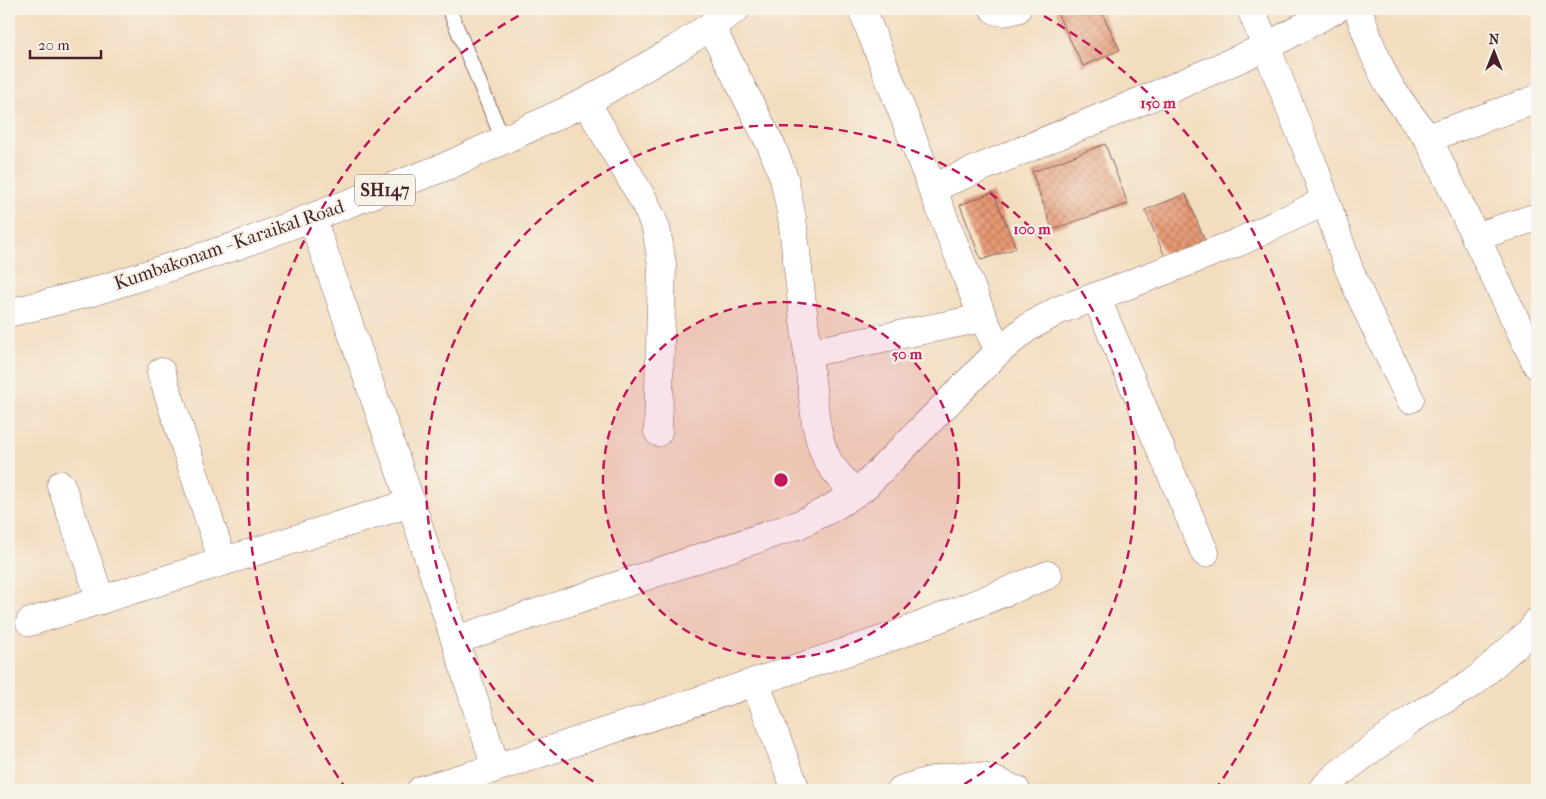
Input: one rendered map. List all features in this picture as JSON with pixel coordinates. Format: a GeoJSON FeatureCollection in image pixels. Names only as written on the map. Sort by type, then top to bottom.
{"type":"FeatureCollection","features":[{"type":"Feature","properties":{"kind":"street","name":"Kumbakonam - Karaikal Road"},"geometry":{"type":"LineString","coordinates":[[9,313],[92,292],[239,245],[447,166],[586,102],[736,9]]}},
{"type":"Feature","properties":{"kind":"street"},"geometry":{"type":"LineString","coordinates":[[862,9],[983,318],[999,351]]}},
{"type":"Feature","properties":{"kind":"street"},"geometry":{"type":"LineString","coordinates":[[994,9],[998,12],[1009,12],[1017,9]]}},
{"type":"Feature","properties":{"kind":"street"},"geometry":{"type":"LineString","coordinates":[[1251,9],[1326,200],[1349,269],[1410,399]]}},
{"type":"Feature","properties":{"kind":"street"},"geometry":{"type":"LineString","coordinates":[[932,188],[1170,89],[1266,46],[1336,9]]}},
{"type":"Feature","properties":{"kind":"street"},"geometry":{"type":"LineString","coordinates":[[1358,9],[1374,55],[1390,87],[1428,138],[1537,365]]}},
{"type":"Feature","properties":{"kind":"street"},"geometry":{"type":"LineString","coordinates":[[711,26],[772,147],[784,178],[792,218],[816,423],[821,450],[833,470],[855,493]]}},
{"type":"Feature","properties":{"kind":"street"},"geometry":{"type":"LineString","coordinates":[[1428,138],[1537,99]]}},
{"type":"Feature","properties":{"kind":"street"},"geometry":{"type":"LineString","coordinates":[[586,102],[644,201],[656,228],[662,264],[658,432]]}},
{"type":"Feature","properties":{"kind":"street"},"geometry":{"type":"LineString","coordinates":[[456,640],[798,525],[832,508],[863,488],[999,351],[1027,328],[1059,310],[1239,242],[1326,200]]}},
{"type":"Feature","properties":{"kind":"street"},"geometry":{"type":"LineString","coordinates":[[1475,237],[1537,217]]}},
{"type":"Feature","properties":{"kind":"street"},"geometry":{"type":"LineString","coordinates":[[312,218],[411,503],[496,768]]}},
{"type":"Feature","properties":{"kind":"street"},"geometry":{"type":"LineString","coordinates":[[1096,297],[1205,553]]}},
{"type":"Feature","properties":{"kind":"street"},"geometry":{"type":"LineString","coordinates":[[808,353],[983,318]]}},
{"type":"Feature","properties":{"kind":"street"},"geometry":{"type":"LineString","coordinates":[[161,372],[223,562]]}},
{"type":"Feature","properties":{"kind":"street"},"geometry":{"type":"LineString","coordinates":[[61,485],[101,600]]}},
{"type":"Feature","properties":{"kind":"street"},"geometry":{"type":"LineString","coordinates":[[30,622],[411,503]]}},
{"type":"Feature","properties":{"kind":"street"},"geometry":{"type":"LineString","coordinates":[[421,790],[496,768],[897,635],[1048,575]]}},
{"type":"Feature","properties":{"kind":"street"},"geometry":{"type":"LineString","coordinates":[[1322,790],[1336,776],[1412,718],[1474,683],[1532,630],[1537,622]]}},
{"type":"Feature","properties":{"kind":"street"},"geometry":{"type":"LineString","coordinates":[[755,682],[796,790]]}},
{"type":"Feature","properties":{"kind":"street"},"geometry":{"type":"LineString","coordinates":[[901,790],[932,779],[960,775],[987,778],[1016,790]]}},
{"type":"Feature","properties":{"kind":"lane"},"geometry":{"type":"LineString","coordinates":[[449,9],[503,140]]}},
{"type":"Feature","properties":{"kind":"building"},"geometry":{"type":"Polygon","coordinates":[[[1061,9],[1100,9],[1120,50],[1083,66],[1056,11],[1061,9]]]}},
{"type":"Feature","properties":{"kind":"building"},"geometry":{"type":"Polygon","coordinates":[[[1105,144],[1128,204],[1052,229],[1032,172],[1105,144]]]}},
{"type":"Feature","properties":{"kind":"building"},"geometry":{"type":"Polygon","coordinates":[[[993,192],[1016,248],[981,260],[960,205],[993,192]]]}},
{"type":"Feature","properties":{"kind":"building"},"geometry":{"type":"Polygon","coordinates":[[[1186,194],[1207,246],[1166,259],[1145,210],[1186,194]]]}}]}
